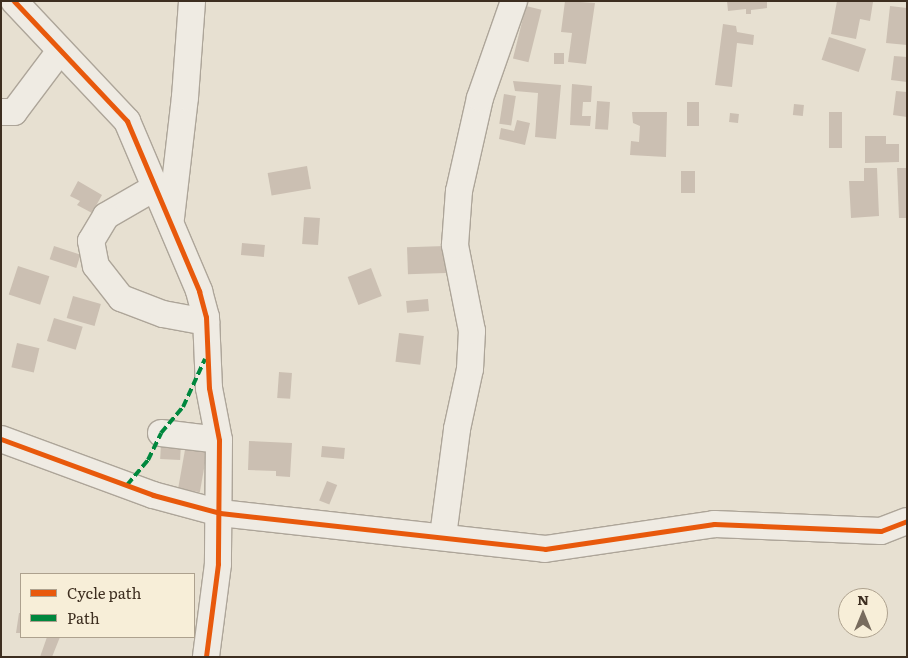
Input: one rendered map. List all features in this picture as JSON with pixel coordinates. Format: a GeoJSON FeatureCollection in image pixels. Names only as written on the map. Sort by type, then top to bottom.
{"type":"FeatureCollection","features":[{"type":"Feature","properties":{"kind":"street"},"geometry":{"type":"LineString","coordinates":[[14,1],[59,52],[127,122],[171,218],[199,291],[206,322],[209,388],[219,440],[220,512],[218,564],[206,657]]}},
{"type":"Feature","properties":{"kind":"street"},"geometry":{"type":"LineString","coordinates":[[171,218],[185,96],[192,1]]}},
{"type":"Feature","properties":{"kind":"street"},"geometry":{"type":"LineString","coordinates":[[443,536],[457,429],[470,369],[472,331],[455,244],[459,191],[480,98],[514,1]]}},
{"type":"Feature","properties":{"kind":"street"},"geometry":{"type":"LineString","coordinates":[[1,112],[14,112],[59,52]]}},
{"type":"Feature","properties":{"kind":"street"},"geometry":{"type":"LineString","coordinates":[[156,187],[106,216],[90,242],[96,266],[121,298],[163,314],[206,322]]}},
{"type":"Feature","properties":{"kind":"street"},"geometry":{"type":"LineString","coordinates":[[161,433],[219,440]]}},
{"type":"Feature","properties":{"kind":"street"},"geometry":{"type":"LineString","coordinates":[[1,439],[153,495],[220,512],[311,524],[443,536],[545,549],[714,524],[880,531],[907,521]]}},
{"type":"Feature","properties":{"kind":"building"},"geometry":{"type":"Polygon","coordinates":[[[565,1],[595,3],[586,64],[568,62],[572,33],[561,32],[565,1]]]}},
{"type":"Feature","properties":{"kind":"building"},"geometry":{"type":"Polygon","coordinates":[[[727,1],[767,1],[767,8],[751,10],[751,14],[746,14],[746,9],[728,11],[727,1]]]}},
{"type":"Feature","properties":{"kind":"building"},"geometry":{"type":"Polygon","coordinates":[[[837,1],[873,2],[870,21],[860,19],[856,39],[831,34],[837,1]]]}},
{"type":"Feature","properties":{"kind":"building"},"geometry":{"type":"Polygon","coordinates":[[[526,6],[542,10],[528,62],[513,58],[526,6]]]}},
{"type":"Feature","properties":{"kind":"building"},"geometry":{"type":"Polygon","coordinates":[[[890,6],[907,8],[907,45],[886,43],[890,6]]]}},
{"type":"Feature","properties":{"kind":"building"},"geometry":{"type":"Polygon","coordinates":[[[723,24],[736,26],[737,32],[754,35],[753,45],[737,43],[732,87],[715,85],[723,24]]]}},
{"type":"Feature","properties":{"kind":"building"},"geometry":{"type":"Polygon","coordinates":[[[829,37],[866,49],[859,72],[822,60],[829,37]]]}},
{"type":"Feature","properties":{"kind":"building"},"geometry":{"type":"Polygon","coordinates":[[[554,53],[564,53],[564,64],[554,64],[554,53]]]}},
{"type":"Feature","properties":{"kind":"building"},"geometry":{"type":"Polygon","coordinates":[[[894,56],[907,57],[907,82],[891,80],[894,56]]]}},
{"type":"Feature","properties":{"kind":"building"},"geometry":{"type":"Polygon","coordinates":[[[513,81],[561,85],[556,139],[535,137],[538,93],[515,91],[513,81]]]}},
{"type":"Feature","properties":{"kind":"building"},"geometry":{"type":"Polygon","coordinates":[[[572,84],[592,86],[591,102],[583,102],[582,116],[591,116],[590,126],[570,125],[572,84]]]}},
{"type":"Feature","properties":{"kind":"building"},"geometry":{"type":"Polygon","coordinates":[[[896,91],[907,92],[907,117],[893,115],[896,91]]]}},
{"type":"Feature","properties":{"kind":"building"},"geometry":{"type":"Polygon","coordinates":[[[504,94],[516,96],[511,126],[499,124],[504,94]]]}},
{"type":"Feature","properties":{"kind":"building"},"geometry":{"type":"Polygon","coordinates":[[[597,101],[610,102],[608,130],[595,129],[597,101]]]}},
{"type":"Feature","properties":{"kind":"building"},"geometry":{"type":"Polygon","coordinates":[[[687,102],[699,102],[699,126],[687,126],[687,102]]]}},
{"type":"Feature","properties":{"kind":"building"},"geometry":{"type":"Polygon","coordinates":[[[794,104],[804,105],[803,116],[793,115],[794,104]]]}},
{"type":"Feature","properties":{"kind":"building"},"geometry":{"type":"Polygon","coordinates":[[[632,112],[667,112],[666,157],[630,155],[631,141],[639,142],[640,126],[633,123],[632,112]]]}},
{"type":"Feature","properties":{"kind":"building"},"geometry":{"type":"Polygon","coordinates":[[[829,112],[842,112],[842,148],[829,148],[829,112]]]}},
{"type":"Feature","properties":{"kind":"building"},"geometry":{"type":"Polygon","coordinates":[[[730,113],[739,114],[738,123],[729,122],[730,113]]]}},
{"type":"Feature","properties":{"kind":"building"},"geometry":{"type":"Polygon","coordinates":[[[517,120],[530,123],[525,145],[499,139],[501,128],[514,131],[517,120]]]}},
{"type":"Feature","properties":{"kind":"building"},"geometry":{"type":"Polygon","coordinates":[[[865,136],[886,136],[886,144],[899,144],[899,162],[865,163],[865,136]]]}},
{"type":"Feature","properties":{"kind":"building"},"geometry":{"type":"Polygon","coordinates":[[[307,166],[311,189],[272,196],[268,173],[307,166]]]}},
{"type":"Feature","properties":{"kind":"building"},"geometry":{"type":"Polygon","coordinates":[[[864,168],[877,168],[879,216],[851,218],[849,181],[864,181],[864,168]]]}},
{"type":"Feature","properties":{"kind":"building"},"geometry":{"type":"Polygon","coordinates":[[[897,168],[907,168],[907,218],[899,218],[897,168]]]}},
{"type":"Feature","properties":{"kind":"building"},"geometry":{"type":"Polygon","coordinates":[[[681,171],[695,171],[695,193],[681,193],[681,171]]]}},
{"type":"Feature","properties":{"kind":"building"},"geometry":{"type":"Polygon","coordinates":[[[78,181],[102,195],[92,213],[77,205],[80,201],[70,196],[78,181]]]}},
{"type":"Feature","properties":{"kind":"building"},"geometry":{"type":"Polygon","coordinates":[[[304,217],[320,218],[318,245],[302,244],[304,217]]]}},
{"type":"Feature","properties":{"kind":"building"},"geometry":{"type":"Polygon","coordinates":[[[242,243],[265,245],[264,257],[241,255],[242,243]]]}},
{"type":"Feature","properties":{"kind":"building"},"geometry":{"type":"Polygon","coordinates":[[[54,246],[81,255],[76,268],[50,259],[54,246]]]}},
{"type":"Feature","properties":{"kind":"building"},"geometry":{"type":"Polygon","coordinates":[[[445,246],[446,273],[408,274],[407,247],[445,246]]]}},
{"type":"Feature","properties":{"kind":"building"},"geometry":{"type":"Polygon","coordinates":[[[18,266],[49,276],[40,305],[9,295],[18,266]]]}},
{"type":"Feature","properties":{"kind":"building"},"geometry":{"type":"Polygon","coordinates":[[[371,268],[382,296],[358,305],[348,277],[371,268]]]}},
{"type":"Feature","properties":{"kind":"building"},"geometry":{"type":"Polygon","coordinates":[[[73,296],[101,304],[95,326],[67,318],[73,296]]]}},
{"type":"Feature","properties":{"kind":"building"},"geometry":{"type":"Polygon","coordinates":[[[428,299],[429,311],[407,313],[406,301],[428,299]]]}},
{"type":"Feature","properties":{"kind":"building"},"geometry":{"type":"Polygon","coordinates":[[[54,318],[83,327],[76,350],[47,341],[54,318]]]}},
{"type":"Feature","properties":{"kind":"building"},"geometry":{"type":"Polygon","coordinates":[[[399,333],[424,336],[420,365],[395,362],[399,333]]]}},
{"type":"Feature","properties":{"kind":"building"},"geometry":{"type":"Polygon","coordinates":[[[17,343],[39,348],[34,373],[11,367],[17,343]]]}},
{"type":"Feature","properties":{"kind":"building"},"geometry":{"type":"Polygon","coordinates":[[[279,372],[292,373],[290,399],[277,398],[279,372]]]}},
{"type":"Feature","properties":{"kind":"building"},"geometry":{"type":"Polygon","coordinates":[[[249,441],[292,443],[290,477],[276,476],[276,471],[248,470],[249,441]]]}},
{"type":"Feature","properties":{"kind":"building"},"geometry":{"type":"Polygon","coordinates":[[[161,443],[181,444],[180,460],[160,459],[161,443]]]}},
{"type":"Feature","properties":{"kind":"building"},"geometry":{"type":"Polygon","coordinates":[[[186,444],[208,448],[200,492],[178,488],[186,444]]]}},
{"type":"Feature","properties":{"kind":"building"},"geometry":{"type":"Polygon","coordinates":[[[322,446],[345,448],[344,459],[321,457],[322,446]]]}},
{"type":"Feature","properties":{"kind":"building"},"geometry":{"type":"Polygon","coordinates":[[[327,481],[337,485],[329,505],[319,500],[327,481]]]}},
{"type":"Feature","properties":{"kind":"building"},"geometry":{"type":"Polygon","coordinates":[[[19,613],[20,613],[20,633],[16,633],[19,613]]]}},
{"type":"Feature","properties":{"kind":"building"},"geometry":{"type":"Polygon","coordinates":[[[47,638],[60,638],[52,657],[40,657],[47,638]]]}},
{"type":"Feature","properties":{"kind":"marked path"},"geometry":{"type":"LineString","coordinates":[[127,485],[148,460],[161,433],[183,407],[205,359]]}},
{"type":"Feature","properties":{"kind":"cycle path"},"geometry":{"type":"LineString","coordinates":[[14,1],[127,121],[199,291],[206,317],[209,388],[219,440],[218,564],[206,657]]}},
{"type":"Feature","properties":{"kind":"cycle path"},"geometry":{"type":"LineString","coordinates":[[1,439],[153,495],[220,513],[545,549],[714,524],[881,531],[907,521]]}}]}
